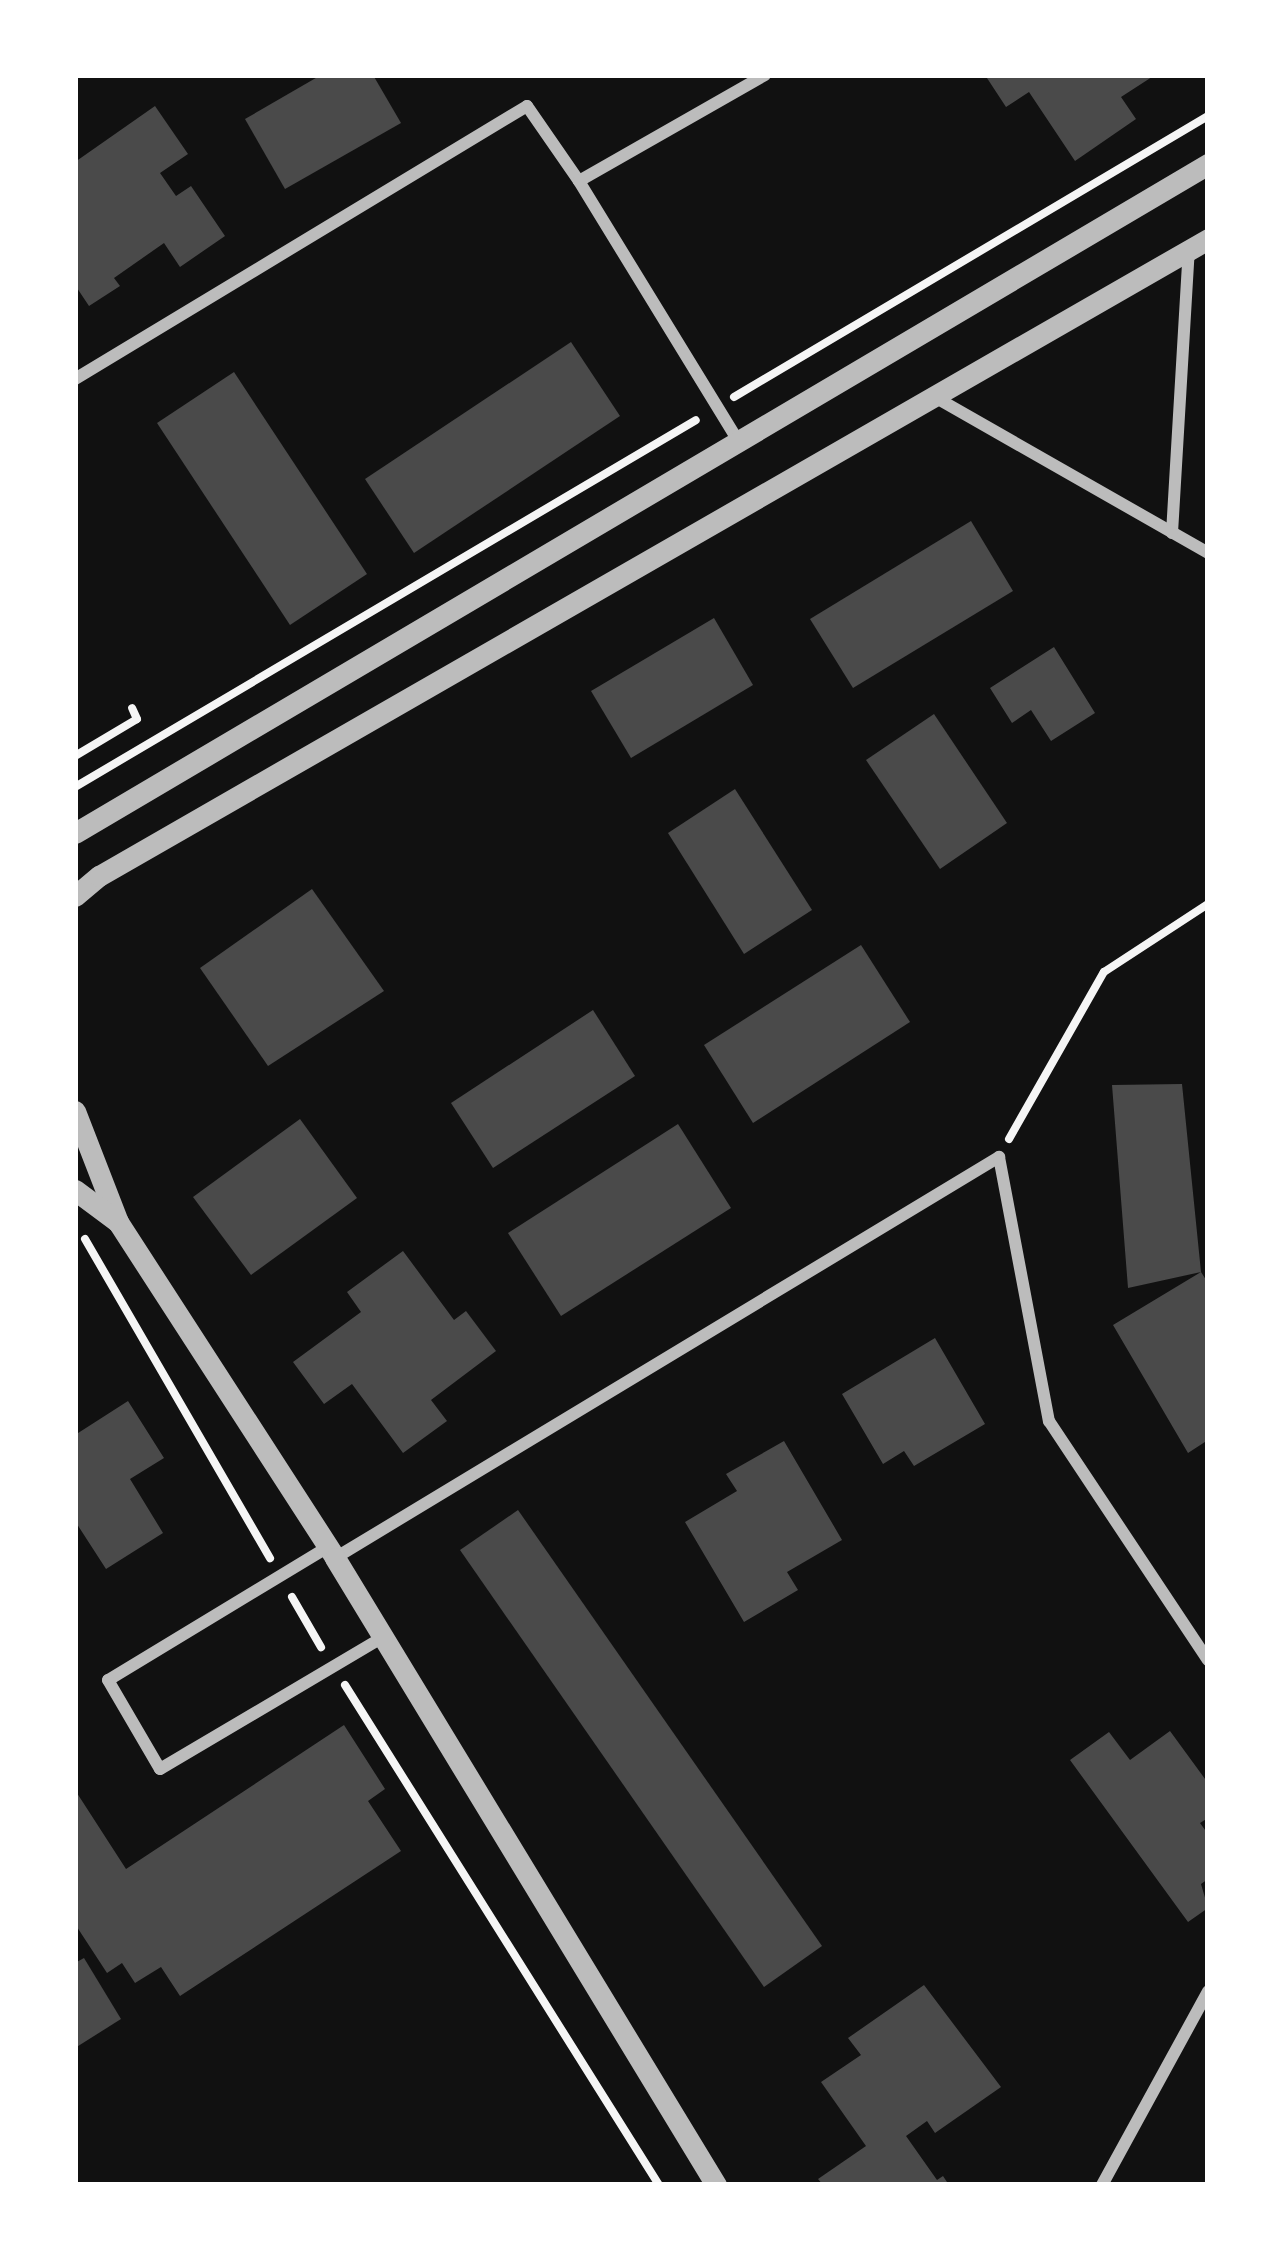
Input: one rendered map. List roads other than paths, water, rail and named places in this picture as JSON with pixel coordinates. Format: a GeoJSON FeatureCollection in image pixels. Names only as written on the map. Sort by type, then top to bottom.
{"type":"FeatureCollection","features":[{"type":"Feature","properties":{"kind":"street"},"geometry":{"type":"LineString","coordinates":[[579,181],[765,75]]}},
{"type":"Feature","properties":{"kind":"street"},"geometry":{"type":"LineString","coordinates":[[75,379],[527,106],[579,181],[736,439]]}},
{"type":"Feature","properties":{"kind":"street"},"geometry":{"type":"LineString","coordinates":[[75,833],[1208,164]]}},
{"type":"Feature","properties":{"kind":"street"},"geometry":{"type":"LineString","coordinates":[[75,896],[119,864],[1198,244]]}},
{"type":"Feature","properties":{"kind":"street"},"geometry":{"type":"LineString","coordinates":[[1172,533],[1198,244]]}},
{"type":"Feature","properties":{"kind":"street"},"geometry":{"type":"LineString","coordinates":[[931,395],[1208,553]]}},
{"type":"Feature","properties":{"kind":"street"},"geometry":{"type":"LineString","coordinates":[[75,1111],[118,1222],[331,1552],[716,2185]]}},
{"type":"Feature","properties":{"kind":"street"},"geometry":{"type":"LineString","coordinates":[[383,1637],[160,1769],[108,1680],[999,1157],[1049,1421],[1208,1660]]}},
{"type":"Feature","properties":{"kind":"street"},"geometry":{"type":"LineString","coordinates":[[75,1190],[118,1222]]}},
{"type":"Feature","properties":{"kind":"street"},"geometry":{"type":"LineString","coordinates":[[1102,2185],[1208,1991]]}}]}
